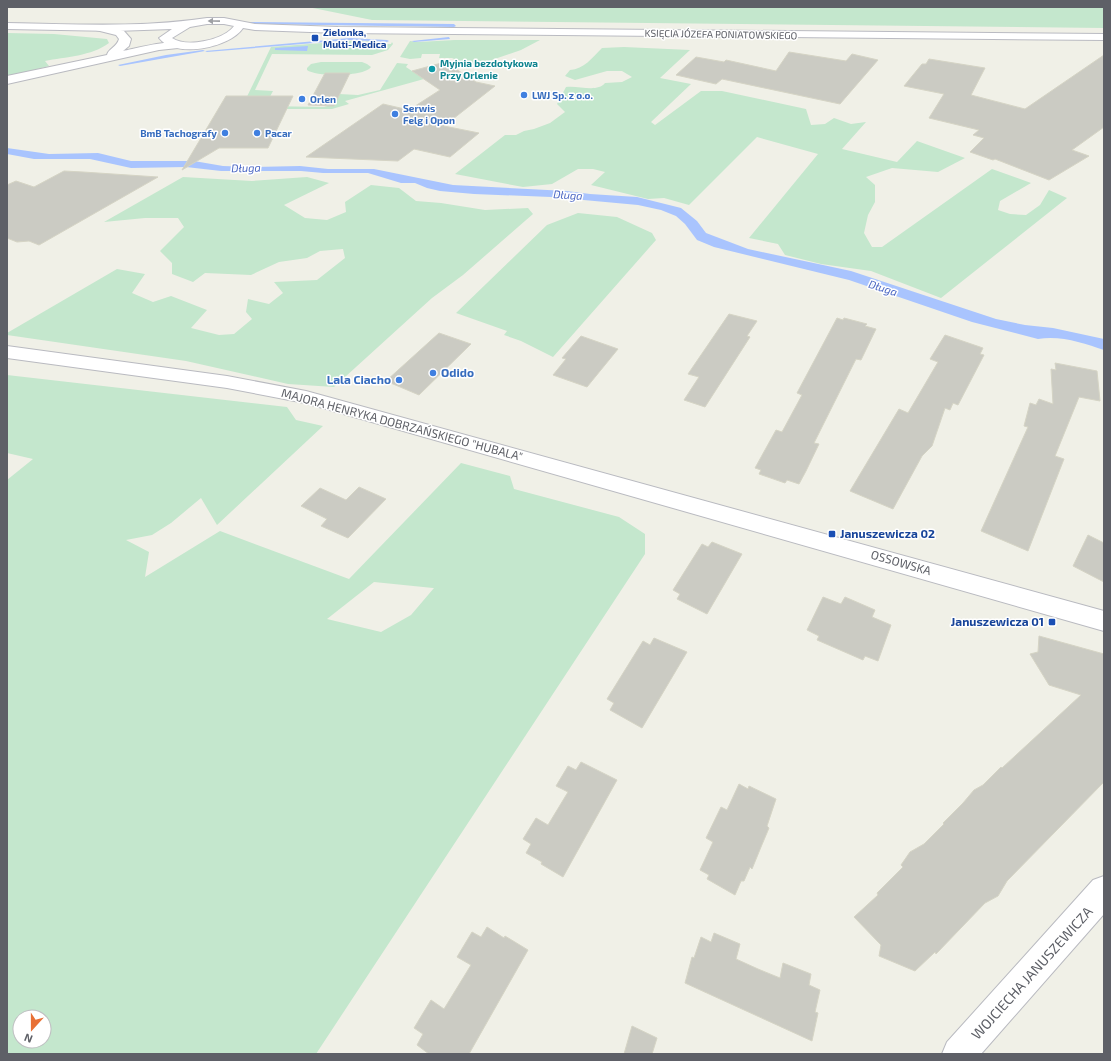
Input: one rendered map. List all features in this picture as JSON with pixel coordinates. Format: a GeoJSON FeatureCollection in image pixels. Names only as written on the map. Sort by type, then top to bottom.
{"type":"FeatureCollection","features":[{"type":"Feature","properties":{"kind":"main road","name":"KSIĘCIA JÓZEFA PONIATOWSKIEGO"},"geometry":{"type":"LineString","coordinates":[[187,24],[216,21],[255,27],[338,30],[1104,37]]}},
{"type":"Feature","properties":{"kind":"main road"},"geometry":{"type":"LineString","coordinates":[[7,26],[115,28],[187,24]]}},
{"type":"Feature","properties":{"kind":"main road"},"geometry":{"type":"LineString","coordinates":[[82,63],[166,37],[187,24]]}},
{"type":"Feature","properties":{"kind":"main road"},"geometry":{"type":"LineString","coordinates":[[228,39],[240,25]]}},
{"type":"Feature","properties":{"kind":"main road"},"geometry":{"type":"LineString","coordinates":[[100,28],[120,33],[125,39],[123,46],[112,54]]}},
{"type":"Feature","properties":{"kind":"main road"},"geometry":{"type":"LineString","coordinates":[[115,28],[166,37],[169,41],[178,45]]}},
{"type":"Feature","properties":{"kind":"main road","name":"KSIĘCIA JÓZEFA PONIATOWSKIEGO"},"geometry":{"type":"LineString","coordinates":[[178,45],[208,44],[257,34],[338,30]]}},
{"type":"Feature","properties":{"kind":"main road"},"geometry":{"type":"LineString","coordinates":[[7,80],[82,63],[178,45]]}},
{"type":"Feature","properties":{"kind":"main road","name":"MAJORA HENRYKA DOBRZAŃSKIEGO \"HUBALA\""},"geometry":{"type":"LineString","coordinates":[[7,352],[227,382],[306,397],[697,506]]}},
{"type":"Feature","properties":{"kind":"main road","name":"OSSOWSKA"},"geometry":{"type":"LineString","coordinates":[[697,506],[1104,621]]}},
{"type":"Feature","properties":{"kind":"main road","name":"WOJCIECHA JANUSZEWICZA"},"geometry":{"type":"LineString","coordinates":[[959,1054],[1104,891]]}},
{"type":"Feature","properties":{"kind":"green space"},"geometry":{"type":"Polygon","coordinates":[[[308,7],[1104,7],[1104,28],[372,20],[308,7]]]}},
{"type":"Feature","properties":{"kind":"green space"},"geometry":{"type":"Polygon","coordinates":[[[7,33],[54,34],[107,39],[109,43],[95,51],[45,61],[49,66],[7,77],[7,33]]]}},
{"type":"Feature","properties":{"kind":"green space"},"geometry":{"type":"Polygon","coordinates":[[[540,40],[521,50],[477,65],[465,64],[452,58],[439,58],[440,54],[422,54],[421,58],[410,59],[400,57],[410,41],[540,40]]]}},
{"type":"Feature","properties":{"kind":"green space"},"geometry":{"type":"Polygon","coordinates":[[[349,41],[387,42],[386,44],[391,44],[392,42],[393,44],[388,50],[372,55],[272,54],[255,90],[273,91],[265,106],[324,107],[334,104],[339,94],[358,95],[380,90],[397,63],[408,64],[406,67],[424,79],[345,101],[349,104],[332,109],[241,109],[271,47],[349,41]]]}},
{"type":"Feature","properties":{"kind":"green space"},"geometry":{"type":"Polygon","coordinates":[[[624,47],[690,50],[660,78],[691,84],[651,122],[655,125],[701,91],[722,91],[806,109],[811,125],[825,124],[834,118],[851,124],[866,122],[842,149],[897,162],[917,141],[965,158],[938,172],[892,168],[866,177],[875,185],[875,202],[868,215],[864,233],[872,247],[882,247],[992,169],[1031,183],[1000,201],[998,210],[1010,214],[1026,215],[1040,205],[1049,190],[1067,198],[941,298],[871,271],[821,264],[785,255],[778,244],[749,238],[818,154],[757,137],[689,205],[664,198],[648,199],[591,185],[605,172],[593,169],[578,169],[552,184],[523,187],[455,174],[505,135],[516,135],[550,123],[565,112],[557,104],[566,87],[597,88],[605,83],[622,82],[632,77],[622,71],[607,71],[575,80],[565,76],[570,70],[580,68],[588,62],[602,48],[624,47]]]}},
{"type":"Feature","properties":{"kind":"green space"},"geometry":{"type":"Polygon","coordinates":[[[321,62],[362,62],[371,67],[359,73],[340,75],[320,74],[307,70],[311,64],[321,62]]]}},
{"type":"Feature","properties":{"kind":"green space"},"geometry":{"type":"Polygon","coordinates":[[[183,177],[252,181],[307,177],[329,183],[284,205],[305,218],[327,220],[346,212],[345,202],[371,185],[399,188],[416,201],[441,203],[485,210],[528,208],[533,214],[463,275],[432,298],[334,387],[288,384],[186,361],[7,335],[7,333],[117,269],[145,274],[132,293],[153,302],[171,296],[207,310],[191,328],[219,335],[234,334],[252,319],[246,312],[248,299],[269,304],[283,293],[274,282],[317,280],[345,258],[343,249],[320,251],[307,258],[279,262],[251,275],[205,273],[193,282],[172,274],[172,263],[160,251],[184,227],[178,218],[145,218],[104,222],[183,177]]]}},
{"type":"Feature","properties":{"kind":"green space"},"geometry":{"type":"Polygon","coordinates":[[[578,213],[617,217],[652,233],[656,240],[553,357],[521,341],[504,335],[507,331],[456,313],[547,225],[578,213]]]}},
{"type":"Feature","properties":{"kind":"green space"},"geometry":{"type":"Polygon","coordinates":[[[7,375],[287,407],[296,420],[323,426],[217,525],[201,498],[171,523],[152,535],[126,540],[149,552],[145,577],[220,531],[349,579],[461,463],[510,476],[514,489],[619,517],[645,534],[645,554],[316,1054],[7,1054],[7,480],[33,459],[7,453],[7,375]],[[374,582],[327,619],[381,632],[411,615],[433,588],[374,582]]]}},
{"type":"Feature","properties":{"kind":"water"},"geometry":{"type":"Polygon","coordinates":[[[308,46],[307,51],[275,50],[275,48],[308,46]]]}},
{"type":"Feature","properties":{"kind":"water","name":"Długa"},"geometry":{"type":"Polygon","coordinates":[[[7,148],[49,154],[98,153],[131,161],[194,161],[223,166],[300,166],[328,169],[374,169],[453,185],[567,191],[637,197],[681,208],[697,221],[706,233],[748,249],[851,271],[996,319],[1025,325],[1053,328],[1104,339],[1104,350],[1080,342],[1063,339],[1038,339],[972,322],[849,280],[714,247],[697,240],[685,224],[676,216],[661,210],[638,205],[551,197],[440,191],[415,183],[401,183],[368,173],[221,171],[186,167],[131,168],[90,159],[34,159],[7,154],[7,148]]]}},
{"type":"Feature","properties":{"kind":"building"},"geometry":{"type":"Polygon","coordinates":[[[789,52],[846,61],[852,54],[878,60],[840,104],[722,79],[716,84],[676,75],[696,57],[724,62],[726,60],[776,71],[789,52]]]}},
{"type":"Feature","properties":{"kind":"building"},"geometry":{"type":"Polygon","coordinates":[[[1104,55],[1104,127],[1072,150],[1089,156],[1049,180],[995,159],[993,160],[970,152],[984,138],[973,135],[979,130],[929,118],[944,94],[904,86],[922,64],[926,64],[929,59],[985,68],[971,95],[1025,109],[1104,55]]]}},
{"type":"Feature","properties":{"kind":"building"},"geometry":{"type":"Polygon","coordinates":[[[445,62],[476,82],[495,86],[444,126],[479,133],[450,157],[414,149],[398,161],[306,157],[383,104],[409,110],[440,90],[412,71],[445,62]]]}},
{"type":"Feature","properties":{"kind":"building"},"geometry":{"type":"Polygon","coordinates":[[[325,73],[350,73],[334,106],[308,105],[325,73]]]}},
{"type":"Feature","properties":{"kind":"building"},"geometry":{"type":"Polygon","coordinates":[[[226,96],[293,96],[268,148],[219,148],[182,170],[226,96]]]}},
{"type":"Feature","properties":{"kind":"building"},"geometry":{"type":"Polygon","coordinates":[[[64,171],[158,177],[39,245],[29,241],[17,242],[7,238],[7,185],[16,181],[34,187],[64,171]]]}},
{"type":"Feature","properties":{"kind":"building"},"geometry":{"type":"Polygon","coordinates":[[[729,314],[757,321],[747,336],[750,337],[705,407],[684,400],[699,377],[688,374],[729,314]]]}},
{"type":"Feature","properties":{"kind":"building"},"geometry":{"type":"Polygon","coordinates":[[[837,318],[843,320],[844,318],[867,324],[865,326],[876,329],[861,360],[856,359],[814,443],[819,444],[806,471],[799,484],[787,480],[785,483],[759,474],[761,470],[755,468],[776,430],[782,432],[802,395],[797,393],[837,318]]]}},
{"type":"Feature","properties":{"kind":"building"},"geometry":{"type":"Polygon","coordinates":[[[439,333],[471,344],[419,395],[386,381],[439,333]]]}},
{"type":"Feature","properties":{"kind":"building"},"geometry":{"type":"Polygon","coordinates":[[[945,335],[983,348],[980,354],[984,355],[958,405],[953,403],[950,410],[945,408],[932,446],[922,456],[893,509],[850,491],[899,409],[908,413],[938,362],[930,359],[945,335]]]}},
{"type":"Feature","properties":{"kind":"building"},"geometry":{"type":"Polygon","coordinates":[[[581,336],[618,349],[587,387],[553,375],[566,359],[562,358],[581,336]]]}},
{"type":"Feature","properties":{"kind":"building"},"geometry":{"type":"Polygon","coordinates":[[[1055,363],[1097,371],[1100,401],[1079,397],[1055,456],[1064,459],[1028,551],[981,531],[1028,427],[1024,426],[1030,403],[1036,405],[1039,399],[1053,404],[1051,369],[1056,370],[1055,363]]]}},
{"type":"Feature","properties":{"kind":"building"},"geometry":{"type":"Polygon","coordinates":[[[359,487],[386,499],[348,538],[321,526],[327,519],[301,506],[320,488],[346,500],[359,487]]]}},
{"type":"Feature","properties":{"kind":"building"},"geometry":{"type":"Polygon","coordinates":[[[1088,535],[1104,543],[1104,582],[1073,566],[1088,535]]]}},
{"type":"Feature","properties":{"kind":"building"},"geometry":{"type":"Polygon","coordinates":[[[712,542],[742,554],[707,614],[677,599],[680,594],[673,590],[702,544],[708,547],[712,542]]]}},
{"type":"Feature","properties":{"kind":"building"},"geometry":{"type":"Polygon","coordinates":[[[823,597],[841,604],[845,597],[875,610],[872,617],[891,625],[878,661],[865,656],[863,660],[817,640],[819,636],[807,630],[823,597]]]}},
{"type":"Feature","properties":{"kind":"building"},"geometry":{"type":"Polygon","coordinates":[[[1039,636],[1104,654],[1104,782],[1007,881],[998,896],[985,903],[936,954],[935,952],[915,971],[879,956],[881,945],[854,917],[878,895],[877,893],[903,867],[901,865],[910,852],[924,844],[974,790],[983,785],[1081,695],[1049,685],[1030,654],[1038,652],[1039,636]]]}},
{"type":"Feature","properties":{"kind":"building"},"geometry":{"type":"Polygon","coordinates":[[[654,638],[687,652],[642,728],[610,710],[614,703],[607,699],[643,641],[650,645],[654,638]]]}},
{"type":"Feature","properties":{"kind":"building"},"geometry":{"type":"Polygon","coordinates":[[[581,762],[617,780],[563,877],[526,853],[531,844],[523,839],[536,818],[548,825],[568,792],[556,786],[568,766],[576,770],[581,762]]]}},
{"type":"Feature","properties":{"kind":"building"},"geometry":{"type":"Polygon","coordinates":[[[739,784],[748,789],[749,786],[776,799],[767,826],[769,828],[752,869],[750,867],[744,881],[741,881],[735,895],[707,879],[709,875],[700,870],[713,842],[706,838],[721,807],[727,810],[739,784]]]}},
{"type":"Feature","properties":{"kind":"building"},"geometry":{"type":"Polygon","coordinates":[[[487,927],[504,938],[505,936],[528,950],[469,1054],[429,1054],[417,1045],[423,1034],[414,1028],[431,1000],[444,1009],[471,965],[457,957],[472,932],[481,937],[487,927]]]}},
{"type":"Feature","properties":{"kind":"building"},"geometry":{"type":"Polygon","coordinates":[[[714,933],[740,944],[736,959],[758,969],[780,978],[783,963],[811,974],[809,985],[820,990],[815,1012],[818,1013],[812,1041],[685,983],[692,957],[694,958],[701,937],[711,942],[714,933]]]}},
{"type":"Feature","properties":{"kind":"building"},"geometry":{"type":"Polygon","coordinates":[[[632,1026],[657,1038],[652,1054],[624,1054],[632,1026]]]}},
{"type":"Feature","properties":{"kind":"waterway"},"geometry":{"type":"LineString","coordinates":[[249,23],[454,26]]}},
{"type":"Feature","properties":{"kind":"waterway"},"geometry":{"type":"LineString","coordinates":[[414,41],[449,38]]}},
{"type":"Feature","properties":{"kind":"waterway"},"geometry":{"type":"LineString","coordinates":[[207,51],[350,39],[387,41]]}},
{"type":"Feature","properties":{"kind":"waterway"},"geometry":{"type":"LineString","coordinates":[[120,65],[166,56],[203,51]]}},
{"type":"Feature","properties":{"kind":"place","name":"Zielonka, Multi-Medica"},"geometry":{"type":"Point","coordinates":[315,38]}},
{"type":"Feature","properties":{"kind":"place","name":"Myjnia bezdotykowa Przy Orlenie"},"geometry":{"type":"Point","coordinates":[432,69]}},
{"type":"Feature","properties":{"kind":"place","name":"LWJ Sp. z o.o."},"geometry":{"type":"Point","coordinates":[524,95]}},
{"type":"Feature","properties":{"kind":"place","name":"Orlen"},"geometry":{"type":"Point","coordinates":[302,99]}},
{"type":"Feature","properties":{"kind":"place","name":"Serwis Felg i Opon"},"geometry":{"type":"Point","coordinates":[395,114]}},
{"type":"Feature","properties":{"kind":"place","name":"BmB Tachografy"},"geometry":{"type":"Point","coordinates":[225,133]}},
{"type":"Feature","properties":{"kind":"place","name":"Pacar"},"geometry":{"type":"Point","coordinates":[257,133]}},
{"type":"Feature","properties":{"kind":"place","name":"Odido"},"geometry":{"type":"Point","coordinates":[433,373]}},
{"type":"Feature","properties":{"kind":"place","name":"Lala Ciacho"},"geometry":{"type":"Point","coordinates":[399,380]}},
{"type":"Feature","properties":{"kind":"place","name":"Januszewicza 02"},"geometry":{"type":"Point","coordinates":[832,534]}},
{"type":"Feature","properties":{"kind":"place","name":"Januszewicza 01"},"geometry":{"type":"Point","coordinates":[1052,622]}}]}
